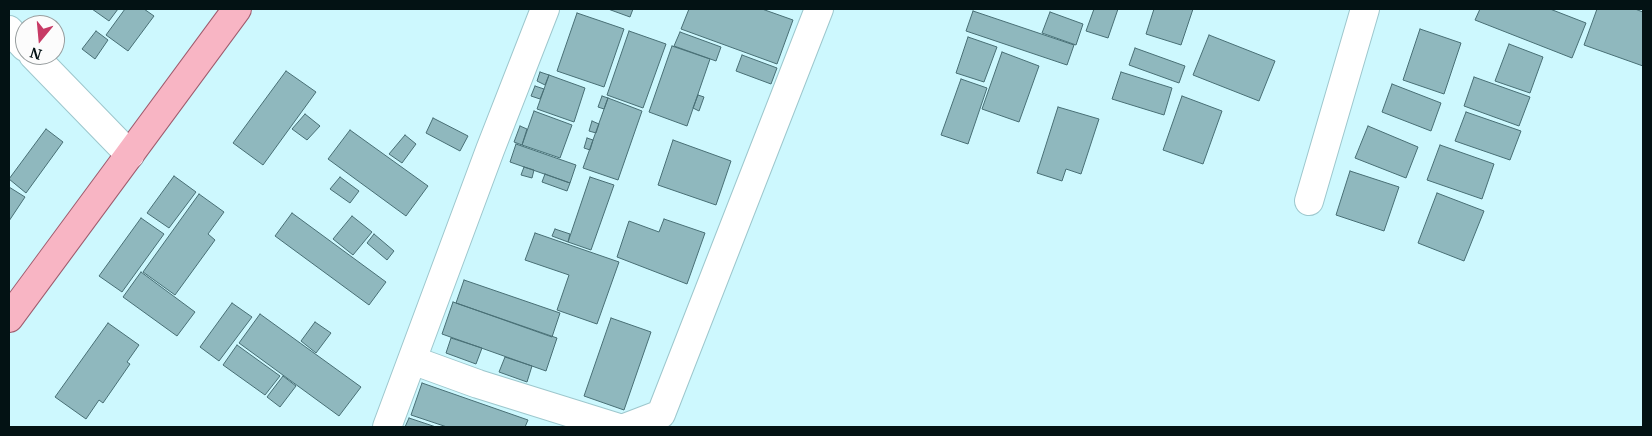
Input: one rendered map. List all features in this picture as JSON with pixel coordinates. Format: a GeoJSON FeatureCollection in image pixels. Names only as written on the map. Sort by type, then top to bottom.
{"type":"FeatureCollection","features":[{"type":"Feature","properties":{"kind":"main road"},"geometry":{"type":"LineString","coordinates":[[9,318],[237,9]]}},
{"type":"Feature","properties":{"kind":"street"},"geometry":{"type":"LineString","coordinates":[[387,427],[490,150],[545,9]]}},
{"type":"Feature","properties":{"kind":"street"},"geometry":{"type":"LineString","coordinates":[[627,427],[661,414],[819,9]]}},
{"type":"Feature","properties":{"kind":"street"},"geometry":{"type":"LineString","coordinates":[[1309,201],[1365,9]]}},
{"type":"Feature","properties":{"kind":"street"},"geometry":{"type":"LineString","coordinates":[[43,65],[130,155]]}},
{"type":"Feature","properties":{"kind":"street"},"geometry":{"type":"LineString","coordinates":[[412,360],[478,384],[616,427]]}},
{"type":"Feature","properties":{"kind":"building"},"geometry":{"type":"Polygon","coordinates":[[[92,9],[118,9],[109,21],[92,9]]]}},
{"type":"Feature","properties":{"kind":"building"},"geometry":{"type":"Polygon","coordinates":[[[125,9],[144,9],[154,16],[128,51],[106,35],[125,9]]]}},
{"type":"Feature","properties":{"kind":"building"},"geometry":{"type":"Polygon","coordinates":[[[608,9],[633,9],[630,17],[608,9]]]}},
{"type":"Feature","properties":{"kind":"building"},"geometry":{"type":"Polygon","coordinates":[[[689,9],[762,9],[793,20],[777,64],[681,29],[689,9]]]}},
{"type":"Feature","properties":{"kind":"building"},"geometry":{"type":"Polygon","coordinates":[[[1094,9],[1118,9],[1108,38],[1086,31],[1094,9]]]}},
{"type":"Feature","properties":{"kind":"building"},"geometry":{"type":"Polygon","coordinates":[[[1154,9],[1193,9],[1181,45],[1146,34],[1154,9]]]}},
{"type":"Feature","properties":{"kind":"building"},"geometry":{"type":"Polygon","coordinates":[[[1480,9],[1550,9],[1586,23],[1572,58],[1475,20],[1480,9]]]}},
{"type":"Feature","properties":{"kind":"building"},"geometry":{"type":"Polygon","coordinates":[[[1597,9],[1635,9],[1643,12],[1643,66],[1584,45],[1597,9]]]}},
{"type":"Feature","properties":{"kind":"building"},"geometry":{"type":"Polygon","coordinates":[[[973,11],[1074,45],[1067,65],[966,31],[973,11]]]}},
{"type":"Feature","properties":{"kind":"building"},"geometry":{"type":"Polygon","coordinates":[[[1050,12],[1083,24],[1076,45],[1042,33],[1050,12]]]}},
{"type":"Feature","properties":{"kind":"building"},"geometry":{"type":"Polygon","coordinates":[[[577,13],[624,29],[604,87],[557,71],[577,13]]]}},
{"type":"Feature","properties":{"kind":"building"},"geometry":{"type":"Polygon","coordinates":[[[1420,29],[1461,43],[1444,94],[1403,80],[1420,29]]]}},
{"type":"Feature","properties":{"kind":"building"},"geometry":{"type":"Polygon","coordinates":[[[96,31],[108,40],[95,59],[82,49],[96,31]]]}},
{"type":"Feature","properties":{"kind":"building"},"geometry":{"type":"Polygon","coordinates":[[[629,31],[666,44],[643,108],[607,95],[629,31]]]}},
{"type":"Feature","properties":{"kind":"building"},"geometry":{"type":"Polygon","coordinates":[[[680,32],[721,47],[716,61],[674,46],[680,32]]]}},
{"type":"Feature","properties":{"kind":"building"},"geometry":{"type":"Polygon","coordinates":[[[1209,35],[1275,61],[1259,101],[1193,75],[1209,35]]]}},
{"type":"Feature","properties":{"kind":"building"},"geometry":{"type":"Polygon","coordinates":[[[968,37],[997,47],[984,82],[956,73],[968,37]]]}},
{"type":"Feature","properties":{"kind":"building"},"geometry":{"type":"Polygon","coordinates":[[[1509,44],[1543,57],[1530,93],[1495,81],[1509,44]]]}},
{"type":"Feature","properties":{"kind":"building"},"geometry":{"type":"Polygon","coordinates":[[[672,46],[710,59],[687,126],[649,112],[672,46]]]}},
{"type":"Feature","properties":{"kind":"building"},"geometry":{"type":"Polygon","coordinates":[[[1135,48],[1185,66],[1179,83],[1129,65],[1135,48]]]}},
{"type":"Feature","properties":{"kind":"building"},"geometry":{"type":"Polygon","coordinates":[[[1002,52],[1039,66],[1019,122],[982,109],[1002,52]]]}},
{"type":"Feature","properties":{"kind":"building"},"geometry":{"type":"Polygon","coordinates":[[[742,55],[777,68],[771,84],[736,71],[742,55]]]}},
{"type":"Feature","properties":{"kind":"building"},"geometry":{"type":"Polygon","coordinates":[[[286,71],[316,92],[263,165],[233,143],[286,71]]]}},
{"type":"Feature","properties":{"kind":"building"},"geometry":{"type":"Polygon","coordinates":[[[540,72],[549,75],[545,85],[537,81],[540,72]]]}},
{"type":"Feature","properties":{"kind":"building"},"geometry":{"type":"Polygon","coordinates":[[[1121,72],[1172,88],[1164,115],[1112,99],[1121,72]]]}},
{"type":"Feature","properties":{"kind":"building"},"geometry":{"type":"Polygon","coordinates":[[[549,75],[585,88],[574,122],[537,109],[549,75]]]}},
{"type":"Feature","properties":{"kind":"building"},"geometry":{"type":"Polygon","coordinates":[[[1474,77],[1530,97],[1519,126],[1464,106],[1474,77]]]}},
{"type":"Feature","properties":{"kind":"building"},"geometry":{"type":"Polygon","coordinates":[[[961,79],[987,88],[968,144],[941,135],[961,79]]]}},
{"type":"Feature","properties":{"kind":"building"},"geometry":{"type":"Polygon","coordinates":[[[1392,84],[1441,103],[1431,131],[1382,112],[1392,84]]]}},
{"type":"Feature","properties":{"kind":"building"},"geometry":{"type":"Polygon","coordinates":[[[535,86],[544,89],[540,99],[531,96],[535,86]]]}},
{"type":"Feature","properties":{"kind":"building"},"geometry":{"type":"Polygon","coordinates":[[[698,95],[704,97],[699,111],[693,108],[698,95]]]}},
{"type":"Feature","properties":{"kind":"building"},"geometry":{"type":"Polygon","coordinates":[[[602,96],[608,98],[604,109],[598,107],[602,96]]]}},
{"type":"Feature","properties":{"kind":"building"},"geometry":{"type":"Polygon","coordinates":[[[1182,96],[1222,111],[1203,164],[1163,150],[1182,96]]]}},
{"type":"Feature","properties":{"kind":"building"},"geometry":{"type":"Polygon","coordinates":[[[608,98],[642,111],[618,180],[583,168],[608,98]]]}},
{"type":"Feature","properties":{"kind":"building"},"geometry":{"type":"Polygon","coordinates":[[[1058,107],[1099,119],[1081,174],[1066,169],[1062,181],[1037,173],[1058,107]]]}},
{"type":"Feature","properties":{"kind":"building"},"geometry":{"type":"Polygon","coordinates":[[[534,111],[572,125],[560,158],[522,145],[534,111]]]}},
{"type":"Feature","properties":{"kind":"building"},"geometry":{"type":"Polygon","coordinates":[[[1466,112],[1521,131],[1510,160],[1455,141],[1466,112]]]}},
{"type":"Feature","properties":{"kind":"building"},"geometry":{"type":"Polygon","coordinates":[[[305,114],[320,126],[307,140],[292,129],[305,114]]]}},
{"type":"Feature","properties":{"kind":"building"},"geometry":{"type":"Polygon","coordinates":[[[433,118],[468,136],[460,151],[426,133],[433,118]]]}},
{"type":"Feature","properties":{"kind":"building"},"geometry":{"type":"Polygon","coordinates":[[[592,121],[599,124],[596,133],[589,131],[592,121]]]}},
{"type":"Feature","properties":{"kind":"building"},"geometry":{"type":"Polygon","coordinates":[[[520,126],[527,129],[522,145],[514,142],[520,126]]]}},
{"type":"Feature","properties":{"kind":"building"},"geometry":{"type":"Polygon","coordinates":[[[1368,126],[1418,147],[1406,178],[1355,158],[1368,126]]]}},
{"type":"Feature","properties":{"kind":"building"},"geometry":{"type":"Polygon","coordinates":[[[46,129],[63,142],[26,193],[9,179],[46,129]]]}},
{"type":"Feature","properties":{"kind":"building"},"geometry":{"type":"Polygon","coordinates":[[[350,130],[428,186],[406,216],[328,159],[350,130]]]}},
{"type":"Feature","properties":{"kind":"building"},"geometry":{"type":"Polygon","coordinates":[[[405,135],[416,144],[402,163],[389,154],[405,135]]]}},
{"type":"Feature","properties":{"kind":"building"},"geometry":{"type":"Polygon","coordinates":[[[587,138],[593,140],[590,150],[584,148],[587,138]]]}},
{"type":"Feature","properties":{"kind":"building"},"geometry":{"type":"Polygon","coordinates":[[[673,140],[731,161],[716,205],[658,185],[673,140]]]}},
{"type":"Feature","properties":{"kind":"building"},"geometry":{"type":"Polygon","coordinates":[[[516,144],[576,165],[570,183],[510,162],[516,144]]]}},
{"type":"Feature","properties":{"kind":"building"},"geometry":{"type":"Polygon","coordinates":[[[1440,145],[1494,164],[1482,199],[1427,180],[1440,145]]]}},
{"type":"Feature","properties":{"kind":"building"},"geometry":{"type":"Polygon","coordinates":[[[524,167],[534,170],[532,178],[521,175],[524,167]]]}},
{"type":"Feature","properties":{"kind":"building"},"geometry":{"type":"Polygon","coordinates":[[[1350,171],[1399,187],[1384,231],[1336,215],[1350,171]]]}},
{"type":"Feature","properties":{"kind":"building"},"geometry":{"type":"Polygon","coordinates":[[[545,174],[570,183],[567,191],[542,182],[545,174]]]}},
{"type":"Feature","properties":{"kind":"building"},"geometry":{"type":"Polygon","coordinates":[[[174,176],[196,192],[169,228],[147,213],[174,176]]]}},
{"type":"Feature","properties":{"kind":"building"},"geometry":{"type":"Polygon","coordinates":[[[340,177],[359,191],[350,203],[330,189],[340,177]]]}},
{"type":"Feature","properties":{"kind":"building"},"geometry":{"type":"Polygon","coordinates":[[[590,177],[614,185],[591,250],[568,242],[590,177]]]}},
{"type":"Feature","properties":{"kind":"building"},"geometry":{"type":"Polygon","coordinates":[[[9,187],[25,197],[9,221],[9,187]]]}},
{"type":"Feature","properties":{"kind":"building"},"geometry":{"type":"Polygon","coordinates":[[[1437,193],[1484,211],[1464,261],[1418,243],[1437,193]]]}},
{"type":"Feature","properties":{"kind":"building"},"geometry":{"type":"Polygon","coordinates":[[[199,194],[224,212],[208,234],[215,240],[175,295],[143,272],[199,194]]]}},
{"type":"Feature","properties":{"kind":"building"},"geometry":{"type":"Polygon","coordinates":[[[292,213],[386,282],[369,305],[275,236],[292,213]]]}},
{"type":"Feature","properties":{"kind":"building"},"geometry":{"type":"Polygon","coordinates":[[[352,216],[372,232],[353,255],[333,239],[352,216]]]}},
{"type":"Feature","properties":{"kind":"building"},"geometry":{"type":"Polygon","coordinates":[[[141,218],[164,234],[122,292],[99,276],[141,218]]]}},
{"type":"Feature","properties":{"kind":"building"},"geometry":{"type":"Polygon","coordinates":[[[664,219],[705,233],[687,284],[617,257],[629,221],[659,232],[664,219]]]}},
{"type":"Feature","properties":{"kind":"building"},"geometry":{"type":"Polygon","coordinates":[[[555,229],[570,234],[568,242],[552,236],[555,229]]]}},
{"type":"Feature","properties":{"kind":"building"},"geometry":{"type":"Polygon","coordinates":[[[535,233],[619,262],[597,324],[557,310],[569,275],[525,260],[535,233]]]}},
{"type":"Feature","properties":{"kind":"building"},"geometry":{"type":"Polygon","coordinates":[[[374,234],[394,251],[387,260],[367,243],[374,234]]]}},
{"type":"Feature","properties":{"kind":"building"},"geometry":{"type":"Polygon","coordinates":[[[141,272],[195,312],[177,336],[123,297],[141,272]]]}},
{"type":"Feature","properties":{"kind":"building"},"geometry":{"type":"Polygon","coordinates":[[[464,280],[560,313],[552,337],[456,303],[464,280]]]}},
{"type":"Feature","properties":{"kind":"building"},"geometry":{"type":"Polygon","coordinates":[[[453,302],[557,338],[546,371],[442,334],[453,302]]]}},
{"type":"Feature","properties":{"kind":"building"},"geometry":{"type":"Polygon","coordinates":[[[232,303],[252,317],[219,361],[200,347],[232,303]]]}},
{"type":"Feature","properties":{"kind":"building"},"geometry":{"type":"Polygon","coordinates":[[[260,314],[361,387],[339,416],[239,343],[260,314]]]}},
{"type":"Feature","properties":{"kind":"building"},"geometry":{"type":"Polygon","coordinates":[[[611,318],[651,332],[624,410],[584,396],[611,318]]]}},
{"type":"Feature","properties":{"kind":"building"},"geometry":{"type":"Polygon","coordinates":[[[315,322],[331,333],[316,353],[301,341],[315,322]]]}},
{"type":"Feature","properties":{"kind":"building"},"geometry":{"type":"Polygon","coordinates":[[[108,323],[139,345],[127,362],[130,364],[103,403],[99,400],[86,419],[55,397],[108,323]]]}},
{"type":"Feature","properties":{"kind":"building"},"geometry":{"type":"Polygon","coordinates":[[[451,338],[482,348],[476,364],[446,353],[451,338]]]}},
{"type":"Feature","properties":{"kind":"building"},"geometry":{"type":"Polygon","coordinates":[[[237,345],[280,376],[265,395],[223,365],[237,345]]]}},
{"type":"Feature","properties":{"kind":"building"},"geometry":{"type":"Polygon","coordinates":[[[505,357],[532,366],[527,382],[499,372],[505,357]]]}},
{"type":"Feature","properties":{"kind":"building"},"geometry":{"type":"Polygon","coordinates":[[[283,376],[296,386],[280,407],[267,397],[283,376]]]}},
{"type":"Feature","properties":{"kind":"building"},"geometry":{"type":"Polygon","coordinates":[[[422,383],[528,420],[525,427],[447,427],[411,415],[422,383]]]}},
{"type":"Feature","properties":{"kind":"building"},"geometry":{"type":"Polygon","coordinates":[[[409,418],[436,427],[405,427],[409,418]]]}}]}
